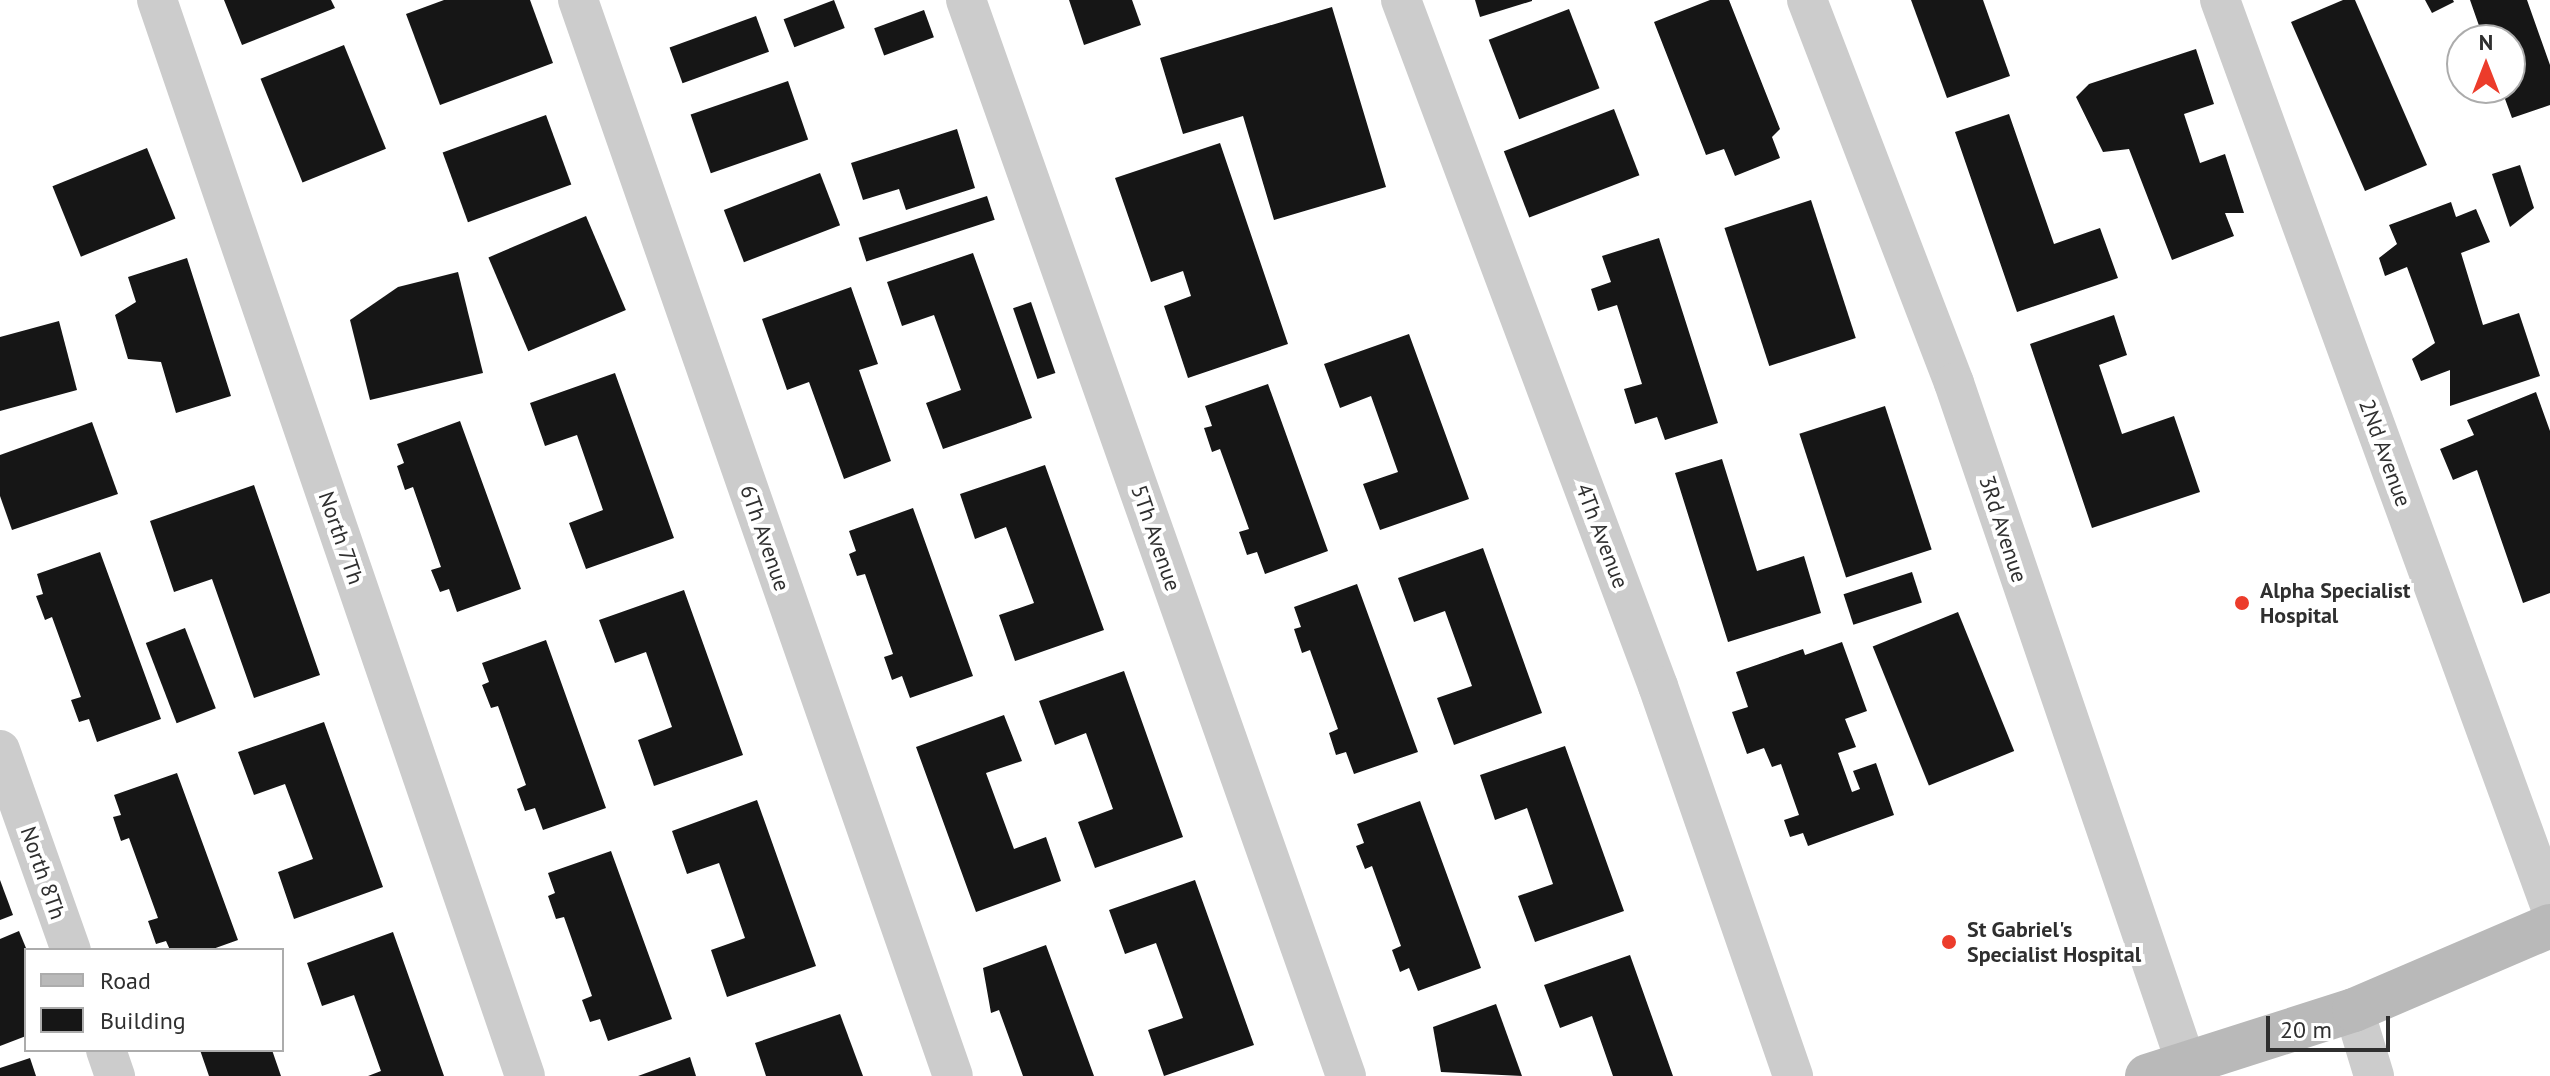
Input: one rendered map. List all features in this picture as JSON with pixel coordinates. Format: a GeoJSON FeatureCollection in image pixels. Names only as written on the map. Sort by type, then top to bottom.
{"type":"FeatureCollection","features":[{"type":"Feature","properties":{"kind":"main road"},"geometry":{"type":"LineString","coordinates":[[2167,1069],[2354,1010],[2550,926]]}},
{"type":"Feature","properties":{"kind":"street","name":"North 7Th"},"geometry":{"type":"LineString","coordinates":[[157,0],[525,1076]]}},
{"type":"Feature","properties":{"kind":"street","name":"6Th Avenue"},"geometry":{"type":"LineString","coordinates":[[578,0],[953,1076]]}},
{"type":"Feature","properties":{"kind":"street","name":"5Th Avenue"},"geometry":{"type":"LineString","coordinates":[[966,0],[1346,1076]]}},
{"type":"Feature","properties":{"kind":"street","name":"4Th Avenue"},"geometry":{"type":"LineString","coordinates":[[1401,0],[1653,671],[1793,1076]]}},
{"type":"Feature","properties":{"kind":"street","name":"3Rd Avenue"},"geometry":{"type":"LineString","coordinates":[[1807,0],[1954,383],[2167,1069]]}},
{"type":"Feature","properties":{"kind":"street","name":"2Nd Avenue"},"geometry":{"type":"LineString","coordinates":[[2220,0],[2550,905]]}},
{"type":"Feature","properties":{"kind":"street","name":"North 8Th"},"geometry":{"type":"LineString","coordinates":[[0,750],[70,948]]}},
{"type":"Feature","properties":{"kind":"street"},"geometry":{"type":"LineString","coordinates":[[2354,1010],[2374,1076]]}},
{"type":"Feature","properties":{"kind":"street"},"geometry":{"type":"LineString","coordinates":[[107,1052],[115,1076]]}},
{"type":"Feature","properties":{"kind":"building"},"geometry":{"type":"Polygon","coordinates":[[[224,0],[331,0],[335,8],[242,45],[224,0]]]}},
{"type":"Feature","properties":{"kind":"building"},"geometry":{"type":"Polygon","coordinates":[[[444,0],[530,0],[553,63],[440,105],[406,14],[444,0]]]}},
{"type":"Feature","properties":{"kind":"building"},"geometry":{"type":"Polygon","coordinates":[[[834,0],[845,28],[794,47],[784,19],[834,0]]]}},
{"type":"Feature","properties":{"kind":"building"},"geometry":{"type":"Polygon","coordinates":[[[1069,0],[1132,0],[1141,25],[1084,45],[1069,0]]]}},
{"type":"Feature","properties":{"kind":"building"},"geometry":{"type":"Polygon","coordinates":[[[1475,0],[1532,0],[1532,1],[1480,17],[1475,0]]]}},
{"type":"Feature","properties":{"kind":"building"},"geometry":{"type":"Polygon","coordinates":[[[1710,0],[1729,0],[1780,129],[1772,137],[1780,158],[1735,176],[1724,149],[1706,155],[1654,22],[1710,0]]]}},
{"type":"Feature","properties":{"kind":"building"},"geometry":{"type":"Polygon","coordinates":[[[1911,0],[1983,0],[2010,76],[1947,98],[1911,0]]]}},
{"type":"Feature","properties":{"kind":"building"},"geometry":{"type":"Polygon","coordinates":[[[2343,0],[2355,0],[2427,165],[2365,191],[2291,22],[2343,0]]]}},
{"type":"Feature","properties":{"kind":"building"},"geometry":{"type":"Polygon","coordinates":[[[2425,0],[2453,0],[2454,2],[2432,13],[2425,0]]]}},
{"type":"Feature","properties":{"kind":"building"},"geometry":{"type":"Polygon","coordinates":[[[2470,0],[2527,0],[2550,65],[2550,105],[2512,118],[2507,104],[2526,104],[2526,24],[2478,24],[2470,0]]]}},
{"type":"Feature","properties":{"kind":"building"},"geometry":{"type":"Polygon","coordinates":[[[1332,7],[1386,187],[1274,220],[1243,116],[1183,134],[1160,58],[1332,7]]]}},
{"type":"Feature","properties":{"kind":"building"},"geometry":{"type":"Polygon","coordinates":[[[1569,9],[1599,88],[1519,119],[1489,40],[1569,9]]]}},
{"type":"Feature","properties":{"kind":"building"},"geometry":{"type":"Polygon","coordinates":[[[924,10],[934,37],[884,55],[874,28],[924,10]]]}},
{"type":"Feature","properties":{"kind":"building"},"geometry":{"type":"Polygon","coordinates":[[[756,16],[769,52],[683,83],[670,47],[756,16]]]}},
{"type":"Feature","properties":{"kind":"building"},"geometry":{"type":"Polygon","coordinates":[[[344,45],[386,149],[303,183],[261,79],[344,45]]]}},
{"type":"Feature","properties":{"kind":"building"},"geometry":{"type":"Polygon","coordinates":[[[2196,49],[2214,104],[2184,114],[2200,163],[2225,154],[2244,213],[2225,213],[2234,236],[2172,260],[2129,149],[2103,152],[2076,97],[2089,84],[2196,49]]]}},
{"type":"Feature","properties":{"kind":"building"},"geometry":{"type":"Polygon","coordinates":[[[788,81],[808,140],[711,173],[691,115],[788,81]]]}},
{"type":"Feature","properties":{"kind":"building"},"geometry":{"type":"Polygon","coordinates":[[[1614,109],[1639,175],[1529,218],[1504,151],[1614,109]]]}},
{"type":"Feature","properties":{"kind":"building"},"geometry":{"type":"Polygon","coordinates":[[[2009,114],[2054,244],[2100,228],[2118,278],[2017,312],[1955,132],[2009,114]]]}},
{"type":"Feature","properties":{"kind":"building"},"geometry":{"type":"Polygon","coordinates":[[[546,115],[571,185],[468,222],[443,153],[546,115]]]}},
{"type":"Feature","properties":{"kind":"building"},"geometry":{"type":"Polygon","coordinates":[[[957,129],[975,188],[906,210],[899,189],[863,200],[851,163],[957,129]]]}},
{"type":"Feature","properties":{"kind":"building"},"geometry":{"type":"Polygon","coordinates":[[[1220,143],[1288,344],[1188,378],[1164,306],[1191,296],[1183,271],[1151,282],[1115,178],[1220,143]]]}},
{"type":"Feature","properties":{"kind":"building"},"geometry":{"type":"Polygon","coordinates":[[[147,148],[175,218],[81,257],[52,186],[147,148]]]}},
{"type":"Feature","properties":{"kind":"building"},"geometry":{"type":"Polygon","coordinates":[[[2520,165],[2534,208],[2510,227],[2492,174],[2520,165]]]}},
{"type":"Feature","properties":{"kind":"building"},"geometry":{"type":"Polygon","coordinates":[[[820,173],[840,225],[744,262],[724,210],[820,173]]]}},
{"type":"Feature","properties":{"kind":"building"},"geometry":{"type":"Polygon","coordinates":[[[987,196],[995,220],[866,261],[859,238],[987,196]]]}},
{"type":"Feature","properties":{"kind":"building"},"geometry":{"type":"Polygon","coordinates":[[[1811,200],[1856,338],[1769,366],[1724,228],[1811,200]]]}},
{"type":"Feature","properties":{"kind":"building"},"geometry":{"type":"Polygon","coordinates":[[[2451,202],[2456,217],[2476,209],[2490,242],[2461,253],[2483,325],[2519,313],[2540,376],[2450,406],[2450,370],[2421,381],[2412,359],[2435,343],[2407,267],[2385,276],[2379,258],[2397,244],[2389,225],[2451,202]]]}},
{"type":"Feature","properties":{"kind":"building"},"geometry":{"type":"Polygon","coordinates":[[[586,216],[626,310],[528,351],[488,257],[586,216]]]}},
{"type":"Feature","properties":{"kind":"building"},"geometry":{"type":"Polygon","coordinates":[[[1659,238],[1718,423],[1665,440],[1657,417],[1635,424],[1624,389],[1642,384],[1617,305],[1598,311],[1591,289],[1611,282],[1602,256],[1659,238]]]}},
{"type":"Feature","properties":{"kind":"building"},"geometry":{"type":"Polygon","coordinates":[[[973,253],[1032,418],[943,449],[926,403],[961,390],[934,315],[902,326],[887,282],[973,253]]]}},
{"type":"Feature","properties":{"kind":"building"},"geometry":{"type":"Polygon","coordinates":[[[187,258],[231,396],[176,413],[161,362],[128,359],[115,315],[136,302],[128,277],[187,258]]]}},
{"type":"Feature","properties":{"kind":"building"},"geometry":{"type":"Polygon","coordinates":[[[458,272],[483,373],[370,400],[350,320],[398,287],[458,272]]]}},
{"type":"Feature","properties":{"kind":"building"},"geometry":{"type":"Polygon","coordinates":[[[851,287],[878,364],[859,370],[891,461],[844,479],[809,382],[787,390],[762,319],[851,287]]]}},
{"type":"Feature","properties":{"kind":"building"},"geometry":{"type":"Polygon","coordinates":[[[1031,302],[1055,373],[1037,379],[1013,308],[1031,302]]]}},
{"type":"Feature","properties":{"kind":"building"},"geometry":{"type":"Polygon","coordinates":[[[2114,315],[2127,355],[2099,365],[2122,434],[2174,416],[2200,492],[2092,528],[2030,344],[2114,315]]]}},
{"type":"Feature","properties":{"kind":"building"},"geometry":{"type":"Polygon","coordinates":[[[59,321],[77,390],[0,411],[0,337],[59,321]]]}},
{"type":"Feature","properties":{"kind":"building"},"geometry":{"type":"Polygon","coordinates":[[[1409,334],[1469,499],[1380,530],[1363,484],[1398,472],[1371,396],[1340,408],[1324,364],[1409,334]]]}},
{"type":"Feature","properties":{"kind":"building"},"geometry":{"type":"Polygon","coordinates":[[[615,373],[674,538],[586,569],[569,523],[603,510],[577,435],[545,446],[530,403],[615,373]]]}},
{"type":"Feature","properties":{"kind":"building"},"geometry":{"type":"Polygon","coordinates":[[[1268,384],[1328,551],[1265,574],[1257,552],[1247,555],[1239,532],[1249,529],[1220,449],[1212,452],[1204,428],[1212,426],[1205,406],[1268,384]]]}},
{"type":"Feature","properties":{"kind":"building"},"geometry":{"type":"Polygon","coordinates":[[[2536,392],[2550,431],[2550,593],[2523,603],[2477,470],[2453,480],[2440,449],[2474,435],[2467,420],[2536,392]]]}},
{"type":"Feature","properties":{"kind":"building"},"geometry":{"type":"Polygon","coordinates":[[[1885,406],[1932,550],[1846,577],[1799,434],[1885,406]]]}},
{"type":"Feature","properties":{"kind":"building"},"geometry":{"type":"Polygon","coordinates":[[[460,421],[521,589],[457,612],[449,589],[440,592],[431,570],[441,567],[413,487],[405,490],[397,466],[404,463],[397,444],[460,421]]]}},
{"type":"Feature","properties":{"kind":"building"},"geometry":{"type":"Polygon","coordinates":[[[92,422],[118,494],[12,530],[0,496],[0,455],[92,422]]]}},
{"type":"Feature","properties":{"kind":"building"},"geometry":{"type":"Polygon","coordinates":[[[1722,459],[1757,571],[1804,556],[1821,613],[1728,642],[1675,473],[1722,459]]]}},
{"type":"Feature","properties":{"kind":"building"},"geometry":{"type":"Polygon","coordinates":[[[1045,465],[1104,630],[1015,661],[999,615],[1034,603],[1006,527],[975,539],[960,494],[1045,465]]]}},
{"type":"Feature","properties":{"kind":"building"},"geometry":{"type":"Polygon","coordinates":[[[254,485],[320,675],[254,698],[212,579],[174,592],[150,521],[254,485]]]}},
{"type":"Feature","properties":{"kind":"building"},"geometry":{"type":"Polygon","coordinates":[[[913,508],[973,676],[910,698],[902,676],[892,680],[884,657],[893,654],[865,574],[857,576],[849,554],[856,551],[849,531],[913,508]]]}},
{"type":"Feature","properties":{"kind":"building"},"geometry":{"type":"Polygon","coordinates":[[[1483,548],[1542,713],[1454,745],[1437,698],[1472,686],[1445,611],[1414,622],[1398,578],[1483,548]]]}},
{"type":"Feature","properties":{"kind":"building"},"geometry":{"type":"Polygon","coordinates":[[[100,552],[161,719],[97,742],[89,719],[79,722],[71,700],[81,697],[52,617],[45,620],[36,596],[43,594],[37,574],[100,552]]]}},
{"type":"Feature","properties":{"kind":"building"},"geometry":{"type":"Polygon","coordinates":[[[1912,572],[1922,602],[1853,625],[1844,594],[1912,572]]]}},
{"type":"Feature","properties":{"kind":"building"},"geometry":{"type":"Polygon","coordinates":[[[1357,584],[1418,752],[1354,774],[1346,752],[1336,755],[1329,733],[1338,729],[1310,650],[1302,653],[1294,629],[1301,627],[1294,607],[1357,584]]]}},
{"type":"Feature","properties":{"kind":"building"},"geometry":{"type":"Polygon","coordinates":[[[684,590],[743,755],[654,786],[638,740],[672,727],[646,652],[615,663],[599,620],[684,590]]]}},
{"type":"Feature","properties":{"kind":"building"},"geometry":{"type":"Polygon","coordinates":[[[1958,612],[2014,751],[1929,786],[1873,646],[1958,612]]]}},
{"type":"Feature","properties":{"kind":"building"},"geometry":{"type":"Polygon","coordinates":[[[185,628],[216,708],[177,723],[146,643],[185,628]]]}},
{"type":"Feature","properties":{"kind":"building"},"geometry":{"type":"Polygon","coordinates":[[[546,640],[606,808],[543,830],[535,808],[525,811],[517,789],[526,785],[498,706],[491,708],[482,685],[489,682],[482,663],[546,640]]]}},
{"type":"Feature","properties":{"kind":"building"},"geometry":{"type":"Polygon","coordinates":[[[1842,642],[1867,711],[1845,719],[1856,747],[1838,753],[1852,792],[1860,789],[1853,771],[1876,763],[1894,815],[1808,846],[1803,833],[1790,837],[1784,820],[1799,815],[1781,764],[1772,767],[1764,748],[1747,754],[1732,712],[1748,707],[1736,672],[1803,649],[1805,655],[1842,642]]]}},
{"type":"Feature","properties":{"kind":"building"},"geometry":{"type":"Polygon","coordinates":[[[1124,671],[1183,837],[1095,868],[1078,822],[1113,809],[1086,733],[1055,745],[1039,701],[1124,671]]]}},
{"type":"Feature","properties":{"kind":"building"},"geometry":{"type":"Polygon","coordinates":[[[1004,715],[1022,761],[986,773],[1014,849],[1046,837],[1061,881],[976,912],[916,747],[1004,715]]]}},
{"type":"Feature","properties":{"kind":"building"},"geometry":{"type":"Polygon","coordinates":[[[324,722],[383,887],[294,919],[278,872],[313,859],[285,784],[254,795],[238,752],[324,722]]]}},
{"type":"Feature","properties":{"kind":"building"},"geometry":{"type":"Polygon","coordinates":[[[1565,746],[1624,911],[1535,942],[1518,896],[1553,884],[1527,808],[1495,820],[1480,775],[1565,746]]]}},
{"type":"Feature","properties":{"kind":"building"},"geometry":{"type":"Polygon","coordinates":[[[177,773],[238,940],[216,948],[169,948],[166,941],[156,944],[148,921],[158,918],[129,838],[121,841],[113,817],[121,815],[114,795],[177,773]]]}},
{"type":"Feature","properties":{"kind":"building"},"geometry":{"type":"Polygon","coordinates":[[[757,800],[816,966],[727,997],[711,950],[745,938],[719,863],[687,874],[672,831],[757,800]]]}},
{"type":"Feature","properties":{"kind":"building"},"geometry":{"type":"Polygon","coordinates":[[[1420,801],[1481,968],[1418,991],[1409,968],[1400,972],[1392,950],[1401,946],[1372,866],[1365,869],[1356,846],[1364,843],[1357,824],[1420,801]]]}},
{"type":"Feature","properties":{"kind":"building"},"geometry":{"type":"Polygon","coordinates":[[[611,851],[672,1019],[608,1041],[600,1019],[590,1022],[582,1000],[592,996],[564,917],[556,919],[548,896],[555,893],[548,873],[611,851]]]}},
{"type":"Feature","properties":{"kind":"building"},"geometry":{"type":"Polygon","coordinates":[[[0,880],[13,915],[0,920],[0,880]]]}},
{"type":"Feature","properties":{"kind":"building"},"geometry":{"type":"Polygon","coordinates":[[[1195,880],[1254,1045],[1164,1076],[1148,1030],[1183,1018],[1156,943],[1125,954],[1109,910],[1195,880]]]}},
{"type":"Feature","properties":{"kind":"building"},"geometry":{"type":"Polygon","coordinates":[[[19,931],[26,948],[24,1037],[0,1046],[0,939],[19,931]]]}},
{"type":"Feature","properties":{"kind":"building"},"geometry":{"type":"Polygon","coordinates":[[[393,932],[444,1076],[368,1076],[381,1071],[354,995],[322,1006],[307,963],[393,932]]]}},
{"type":"Feature","properties":{"kind":"building"},"geometry":{"type":"Polygon","coordinates":[[[1046,945],[1094,1076],[1023,1076],[999,1010],[991,1013],[983,968],[1046,945]]]}},
{"type":"Feature","properties":{"kind":"building"},"geometry":{"type":"Polygon","coordinates":[[[1630,955],[1673,1076],[1613,1076],[1592,1016],[1560,1028],[1544,985],[1630,955]]]}},
{"type":"Feature","properties":{"kind":"building"},"geometry":{"type":"Polygon","coordinates":[[[1496,1004],[1522,1076],[1441,1072],[1433,1027],[1496,1004]]]}},
{"type":"Feature","properties":{"kind":"building"},"geometry":{"type":"Polygon","coordinates":[[[840,1014],[863,1076],[766,1076],[755,1043],[840,1014]]]}},
{"type":"Feature","properties":{"kind":"building"},"geometry":{"type":"Polygon","coordinates":[[[201,1052],[273,1052],[281,1076],[209,1076],[201,1052]]]}},
{"type":"Feature","properties":{"kind":"building"},"geometry":{"type":"Polygon","coordinates":[[[690,1057],[696,1076],[638,1076],[690,1057]]]}},
{"type":"Feature","properties":{"kind":"building"},"geometry":{"type":"Polygon","coordinates":[[[30,1058],[36,1076],[0,1076],[0,1068],[30,1058]]]}},
{"type":"Feature","properties":{"kind":"place","name":"Alpha Specialist Hospital"},"geometry":{"type":"Point","coordinates":[2242,603]}},
{"type":"Feature","properties":{"kind":"place","name":"St Gabriel's Specialist Hospital"},"geometry":{"type":"Point","coordinates":[1949,942]}}]}
